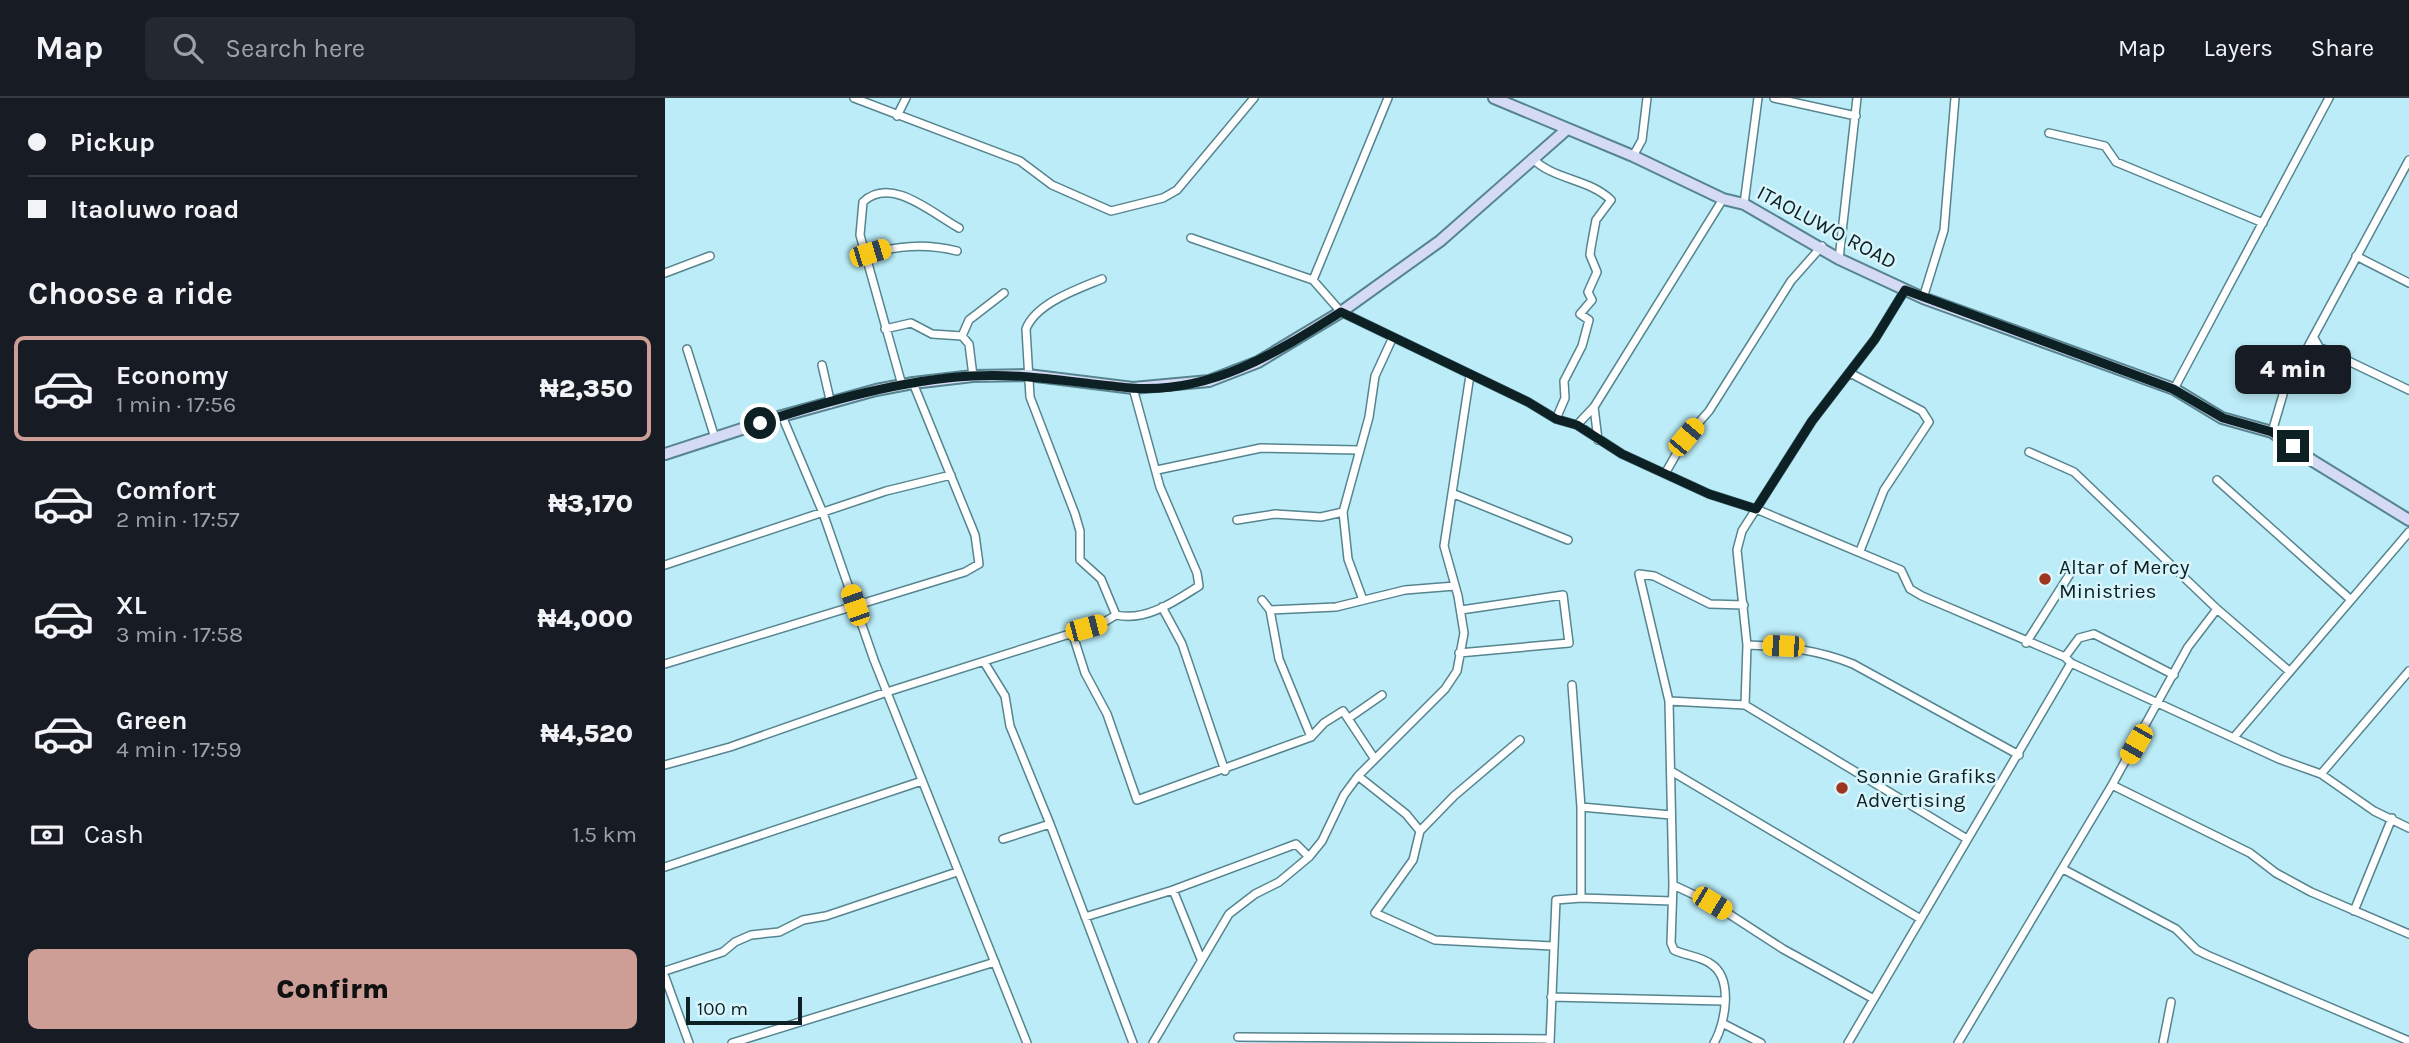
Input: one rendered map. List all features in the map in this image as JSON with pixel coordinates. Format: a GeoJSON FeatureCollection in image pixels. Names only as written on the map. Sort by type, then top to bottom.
{"type":"FeatureCollection","features":[{"type":"Feature","properties":{"kind":"street"},"geometry":{"type":"LineString","coordinates":[[854,98],[1020,161],[1052,185],[1103,209],[1115,211],[1163,198],[1177,190],[1254,98]]}},
{"type":"Feature","properties":{"kind":"street"},"geometry":{"type":"LineString","coordinates":[[897,116],[906,98]]}},
{"type":"Feature","properties":{"kind":"street"},"geometry":{"type":"LineString","coordinates":[[1313,280],[1388,98]]}},
{"type":"Feature","properties":{"kind":"street","name":"ITAOLUWO ROAD"},"geometry":{"type":"LineString","coordinates":[[1495,98],[1633,156],[1723,199],[1744,204],[1822,246],[1839,259],[1923,298],[2173,389],[2223,418],[2272,432],[2313,461],[2409,520]]}},
{"type":"Feature","properties":{"kind":"street"},"geometry":{"type":"LineString","coordinates":[[1633,156],[1642,140],[1647,98]]}},
{"type":"Feature","properties":{"kind":"street"},"geometry":{"type":"LineString","coordinates":[[1744,204],[1758,98]]}},
{"type":"Feature","properties":{"kind":"street"},"geometry":{"type":"LineString","coordinates":[[1774,98],[1856,116]]}},
{"type":"Feature","properties":{"kind":"street"},"geometry":{"type":"LineString","coordinates":[[1839,259],[1857,98]]}},
{"type":"Feature","properties":{"kind":"street"},"geometry":{"type":"LineString","coordinates":[[1923,298],[1944,230],[1955,98]]}},
{"type":"Feature","properties":{"kind":"street"},"geometry":{"type":"LineString","coordinates":[[2173,389],[2329,98]]}},
{"type":"Feature","properties":{"kind":"street"},"geometry":{"type":"LineString","coordinates":[[665,454],[782,416],[907,384],[972,376],[1028,375],[1133,388],[1185,385],[1232,373],[1287,346],[1341,312],[1440,242],[1566,130]]}},
{"type":"Feature","properties":{"kind":"street"},"geometry":{"type":"LineString","coordinates":[[2049,133],[2105,146],[2116,162],[2263,223]]}},
{"type":"Feature","properties":{"kind":"street"},"geometry":{"type":"LineString","coordinates":[[1532,158],[1547,170],[1577,179],[1611,200],[1596,220],[1590,252],[1597,272],[1588,292],[1592,300],[1580,314],[1589,320],[1582,346],[1564,380],[1566,391],[1556,419]]}},
{"type":"Feature","properties":{"kind":"street"},"geometry":{"type":"LineString","coordinates":[[2272,432],[2284,391],[2409,160]]}},
{"type":"Feature","properties":{"kind":"street"},"geometry":{"type":"LineString","coordinates":[[665,664],[965,572],[979,564],[975,535],[951,475],[907,384],[885,329],[864,255],[860,235],[861,211],[869,197],[881,193],[905,197],[959,228]]}},
{"type":"Feature","properties":{"kind":"street"},"geometry":{"type":"LineString","coordinates":[[1577,425],[1594,407],[1723,199]]}},
{"type":"Feature","properties":{"kind":"street"},"geometry":{"type":"LineString","coordinates":[[1191,238],[1313,280],[1341,312],[1528,402],[1556,419],[1577,425],[1622,454],[1709,494],[1756,509],[1901,570],[1913,591],[2235,736],[2279,759],[2321,774],[2366,805],[2409,828]]}},
{"type":"Feature","properties":{"kind":"street"},"geometry":{"type":"LineString","coordinates":[[864,255],[902,246],[925,245],[957,251]]}},
{"type":"Feature","properties":{"kind":"street"},"geometry":{"type":"LineString","coordinates":[[1666,472],[1686,437],[1709,411],[1718,392],[1791,281],[1822,246]]}},
{"type":"Feature","properties":{"kind":"street"},"geometry":{"type":"LineString","coordinates":[[665,273],[710,257]]}},
{"type":"Feature","properties":{"kind":"street"},"geometry":{"type":"LineString","coordinates":[[2356,257],[2409,283]]}},
{"type":"Feature","properties":{"kind":"street"},"geometry":{"type":"LineString","coordinates":[[1102,279],[1051,303],[1028,323],[1028,375],[1030,397],[1080,531],[1080,560],[1101,579],[1116,615]]}},
{"type":"Feature","properties":{"kind":"street"},"geometry":{"type":"LineString","coordinates":[[1745,705],[1747,645],[1737,550],[1742,531],[1812,421],[1875,339],[1905,290]]}},
{"type":"Feature","properties":{"kind":"street"},"geometry":{"type":"LineString","coordinates":[[962,336],[969,320],[1004,293]]}},
{"type":"Feature","properties":{"kind":"street"},"geometry":{"type":"LineString","coordinates":[[885,329],[911,323],[932,334],[962,336],[969,344],[972,376]]}},
{"type":"Feature","properties":{"kind":"street"},"geometry":{"type":"LineString","coordinates":[[1363,600],[1348,559],[1343,512],[1369,417],[1375,376],[1393,337]]}},
{"type":"Feature","properties":{"kind":"street"},"geometry":{"type":"LineString","coordinates":[[2314,338],[2319,347],[2409,390]]}},
{"type":"Feature","properties":{"kind":"street"},"geometry":{"type":"LineString","coordinates":[[687,349],[715,438]]}},
{"type":"Feature","properties":{"kind":"street"},"geometry":{"type":"LineString","coordinates":[[823,365],[831,404]]}},
{"type":"Feature","properties":{"kind":"street"},"geometry":{"type":"LineString","coordinates":[[1850,373],[1922,411],[1929,422],[1884,490],[1860,551]]}},
{"type":"Feature","properties":{"kind":"street"},"geometry":{"type":"LineString","coordinates":[[1153,1043],[1229,914],[1255,894],[1279,882],[1309,857],[1322,841],[1344,795],[1358,776],[1452,680],[1461,662],[1459,653],[1464,643],[1461,610],[1444,546],[1470,375]]}},
{"type":"Feature","properties":{"kind":"street"},"geometry":{"type":"LineString","coordinates":[[665,765],[730,747],[887,692],[1101,624],[1116,615],[1135,617],[1162,607],[1199,586],[1197,573],[1168,510],[1133,388]]}},
{"type":"Feature","properties":{"kind":"street"},"geometry":{"type":"LineString","coordinates":[[1594,407],[1598,440]]}},
{"type":"Feature","properties":{"kind":"street"},"geometry":{"type":"LineString","coordinates":[[782,416],[823,513],[887,692],[957,872],[1027,1043]]}},
{"type":"Feature","properties":{"kind":"street"},"geometry":{"type":"LineString","coordinates":[[1157,470],[1261,448],[1358,450]]}},
{"type":"Feature","properties":{"kind":"street"},"geometry":{"type":"LineString","coordinates":[[2029,452],[2074,472],[2217,609],[2289,671]]}},
{"type":"Feature","properties":{"kind":"street"},"geometry":{"type":"LineString","coordinates":[[665,565],[886,491],[951,475]]}},
{"type":"Feature","properties":{"kind":"street"},"geometry":{"type":"LineString","coordinates":[[2217,480],[2350,599]]}},
{"type":"Feature","properties":{"kind":"street"},"geometry":{"type":"LineString","coordinates":[[1454,494],[1568,540]]}},
{"type":"Feature","properties":{"kind":"street"},"geometry":{"type":"LineString","coordinates":[[1237,520],[1275,514],[1321,517],[1343,512]]}},
{"type":"Feature","properties":{"kind":"street"},"geometry":{"type":"LineString","coordinates":[[2235,736],[2409,532]]}},
{"type":"Feature","properties":{"kind":"street"},"geometry":{"type":"LineString","coordinates":[[2026,643],[2073,569]]}},
{"type":"Feature","properties":{"kind":"street"},"geometry":{"type":"LineString","coordinates":[[1714,1043],[1724,1024],[1724,987],[1714,966],[1672,948],[1669,701],[1639,574],[1654,576],[1710,604],[1744,605]]}},
{"type":"Feature","properties":{"kind":"street"},"geometry":{"type":"LineString","coordinates":[[1270,610],[1336,607],[1405,590],[1455,586]]}},
{"type":"Feature","properties":{"kind":"street"},"geometry":{"type":"LineString","coordinates":[[1459,653],[1569,643],[1563,595],[1461,610]]}},
{"type":"Feature","properties":{"kind":"street"},"geometry":{"type":"LineString","coordinates":[[1262,600],[1270,610],[1279,659],[1311,737]]}},
{"type":"Feature","properties":{"kind":"street"},"geometry":{"type":"LineString","coordinates":[[1162,607],[1182,644],[1225,771]]}},
{"type":"Feature","properties":{"kind":"street"},"geometry":{"type":"LineString","coordinates":[[1958,1043],[2112,785],[2188,647],[2217,609]]}},
{"type":"Feature","properties":{"kind":"street"},"geometry":{"type":"LineString","coordinates":[[1072,632],[1085,673],[1107,714],[1137,800],[1225,771],[1311,737],[1343,711],[1374,758]]}},
{"type":"Feature","properties":{"kind":"street"},"geometry":{"type":"LineString","coordinates":[[1848,1043],[1919,918],[2019,755],[2079,638],[2094,635],[2174,675]]}},
{"type":"Feature","properties":{"kind":"street"},"geometry":{"type":"LineString","coordinates":[[1747,645],[1783,646],[1828,654],[1853,664],[2019,755]]}},
{"type":"Feature","properties":{"kind":"street"},"geometry":{"type":"LineString","coordinates":[[984,662],[1005,696],[1010,726],[1133,1043]]}},
{"type":"Feature","properties":{"kind":"street"},"geometry":{"type":"LineString","coordinates":[[2321,774],[2409,671]]}},
{"type":"Feature","properties":{"kind":"street"},"geometry":{"type":"LineString","coordinates":[[1572,685],[1581,807],[1581,898]]}},
{"type":"Feature","properties":{"kind":"street"},"geometry":{"type":"LineString","coordinates":[[1349,718],[1382,695]]}},
{"type":"Feature","properties":{"kind":"street"},"geometry":{"type":"LineString","coordinates":[[1669,701],[1745,705],[1967,839]]}},
{"type":"Feature","properties":{"kind":"street"},"geometry":{"type":"LineString","coordinates":[[1520,740],[1454,796],[1420,831],[1413,860],[1375,913],[1435,940],[1552,946]]}},
{"type":"Feature","properties":{"kind":"street"},"geometry":{"type":"LineString","coordinates":[[1671,771],[1919,918]]}},
{"type":"Feature","properties":{"kind":"street"},"geometry":{"type":"LineString","coordinates":[[1358,776],[1406,814],[1420,831]]}},
{"type":"Feature","properties":{"kind":"street"},"geometry":{"type":"LineString","coordinates":[[665,867],[922,781]]}},
{"type":"Feature","properties":{"kind":"street"},"geometry":{"type":"LineString","coordinates":[[2112,785],[2250,853],[2276,873],[2311,892],[2409,934]]}},
{"type":"Feature","properties":{"kind":"street"},"geometry":{"type":"LineString","coordinates":[[1581,807],[1671,815]]}},
{"type":"Feature","properties":{"kind":"street"},"geometry":{"type":"LineString","coordinates":[[2354,911],[2392,818]]}},
{"type":"Feature","properties":{"kind":"street"},"geometry":{"type":"LineString","coordinates":[[1003,839],[1050,824]]}},
{"type":"Feature","properties":{"kind":"street"},"geometry":{"type":"LineString","coordinates":[[1085,917],[1173,890],[1296,844],[1309,857]]}},
{"type":"Feature","properties":{"kind":"street"},"geometry":{"type":"LineString","coordinates":[[2063,869],[2176,929],[2207,955],[2409,1041]]}},
{"type":"Feature","properties":{"kind":"street"},"geometry":{"type":"LineString","coordinates":[[665,971],[723,952],[735,942],[751,936],[779,932],[803,920],[826,916],[957,872]]}},
{"type":"Feature","properties":{"kind":"street"},"geometry":{"type":"LineString","coordinates":[[1673,885],[1712,903],[1783,949],[1873,998]]}},
{"type":"Feature","properties":{"kind":"street"},"geometry":{"type":"LineString","coordinates":[[1173,890],[1201,959]]}},
{"type":"Feature","properties":{"kind":"street"},"geometry":{"type":"LineString","coordinates":[[1238,1037],[1550,1041],[1556,900],[1581,898],[1672,901]]}},
{"type":"Feature","properties":{"kind":"street"},"geometry":{"type":"LineString","coordinates":[[733,1043],[995,962]]}},
{"type":"Feature","properties":{"kind":"street"},"geometry":{"type":"LineString","coordinates":[[665,977],[689,1043]]}},
{"type":"Feature","properties":{"kind":"street"},"geometry":{"type":"LineString","coordinates":[[1551,997],[1723,1001]]}},
{"type":"Feature","properties":{"kind":"street"},"geometry":{"type":"LineString","coordinates":[[2163,1043],[2171,1002]]}},
{"type":"Feature","properties":{"kind":"street"},"geometry":{"type":"LineString","coordinates":[[1724,1024],[1761,1043]]}},
{"type":"Feature","properties":{"kind":"place","name":"Altar of Mercy Ministries"},"geometry":{"type":"Point","coordinates":[2045,579]}},
{"type":"Feature","properties":{"kind":"place","name":"Sonnie Grafiks Advertising"},"geometry":{"type":"Point","coordinates":[1842,788]}},
{"type":"Feature","properties":{"kind":"route"},"geometry":{"type":"LineString","coordinates":[[760,423],[876,390],[972,376],[1028,375],[1133,388],[1209,381],[1258,362],[1341,312],[1457,366],[1556,419],[1577,425],[1622,454],[1709,494],[1756,509],[1812,421],[1875,339],[1905,290],[2173,389],[2223,418],[2272,432],[2293,446]]}}]}
